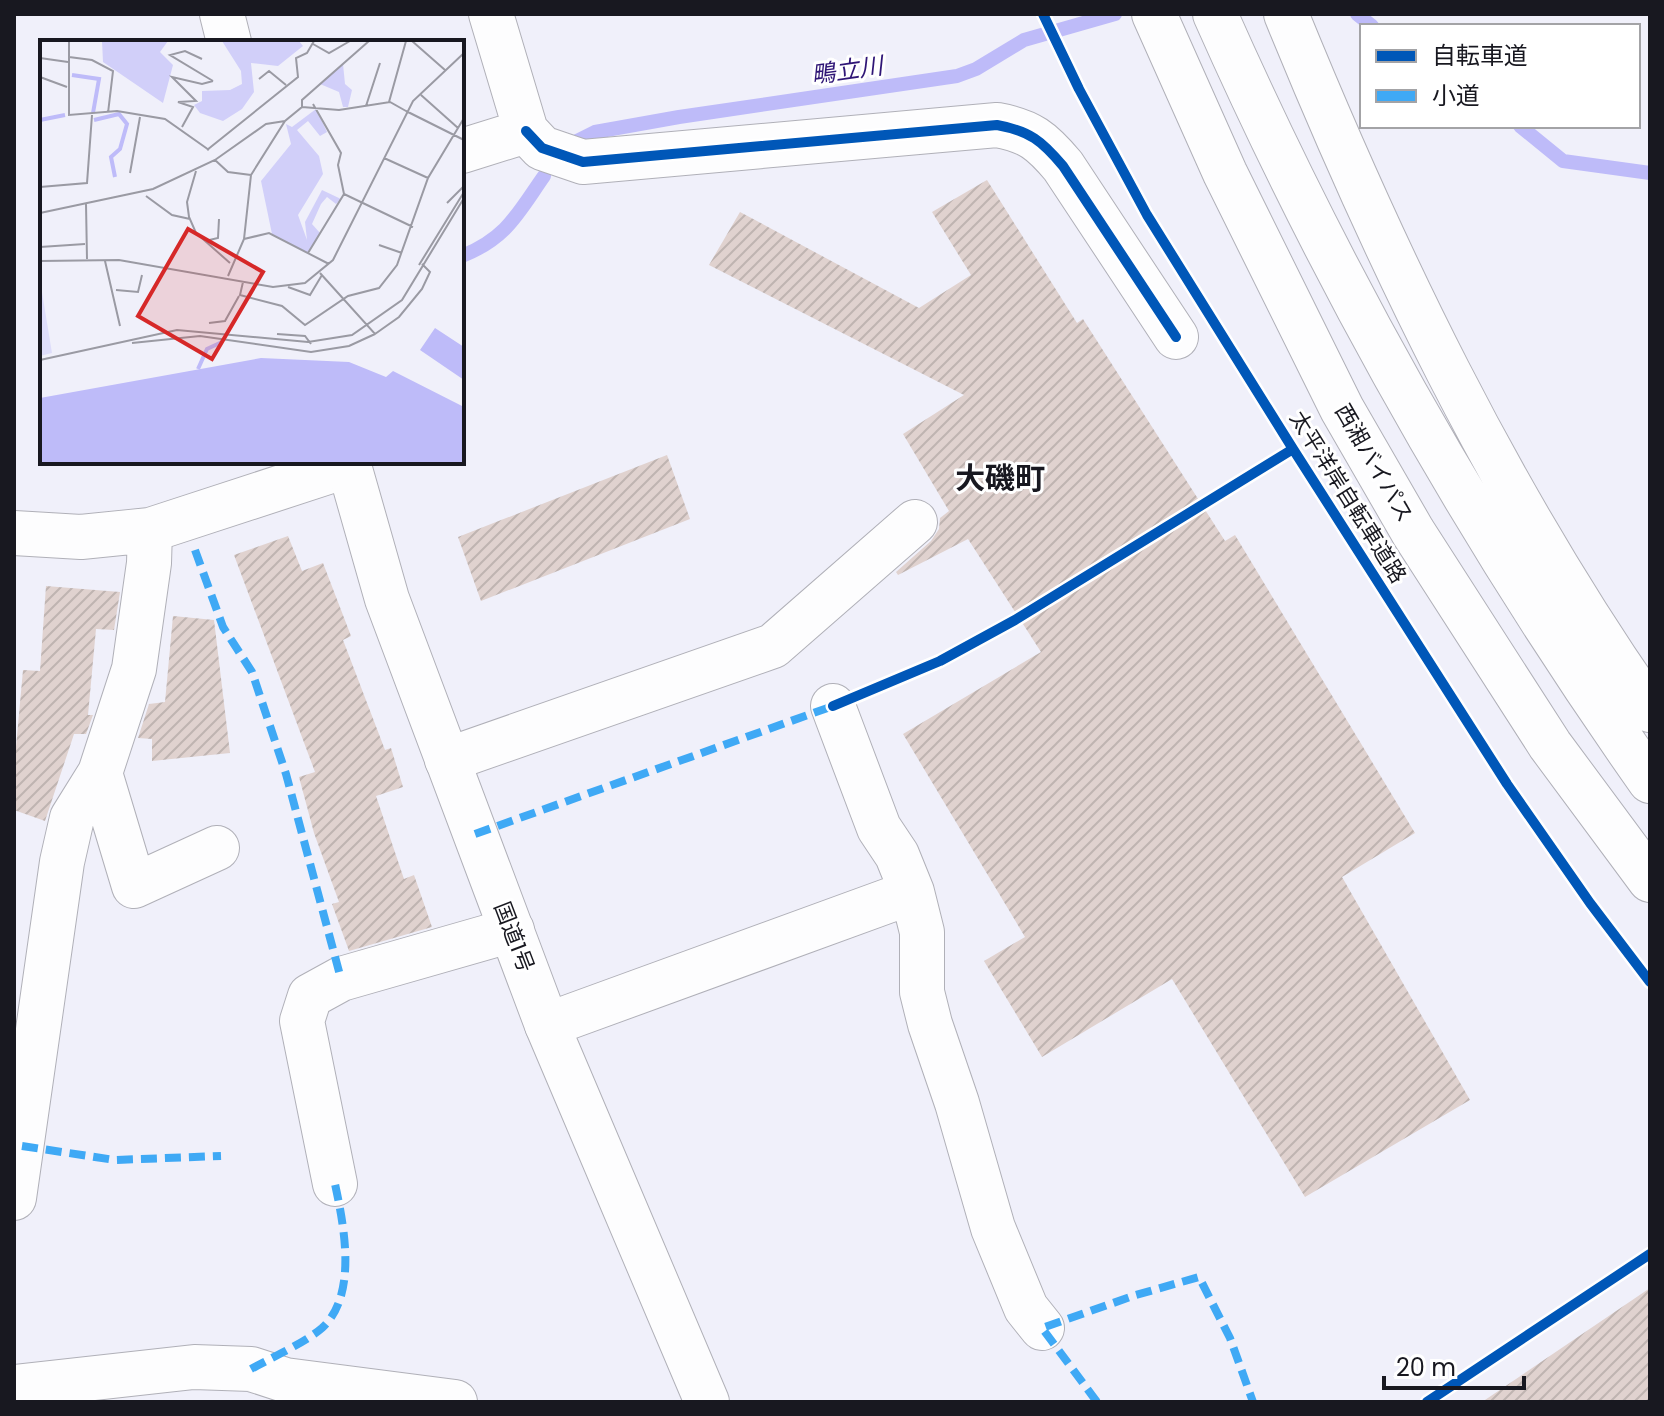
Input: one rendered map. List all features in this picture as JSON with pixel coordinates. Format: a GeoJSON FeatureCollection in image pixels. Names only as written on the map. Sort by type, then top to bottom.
{"type":"FeatureCollection","features":[{"type":"Feature","properties":{"kind":"main road"},"geometry":{"type":"LineString","coordinates":[[222,14],[228,40]]}},
{"type":"Feature","properties":{"kind":"main road"},"geometry":{"type":"LineString","coordinates":[[491,14],[526,131],[542,148],[583,162],[997,125],[1022,129],[1043,143],[1063,166],[1176,337]]}},
{"type":"Feature","properties":{"kind":"main road"},"geometry":{"type":"LineString","coordinates":[[1141,14],[1181,77]]}},
{"type":"Feature","properties":{"kind":"main road","name":"西湘バイパス"},"geometry":{"type":"LineString","coordinates":[[1154,14],[1225,173],[1342,409],[1413,532],[1550,745],[1650,880]]}},
{"type":"Feature","properties":{"kind":"main road"},"geometry":{"type":"LineString","coordinates":[[1215,14],[1322,243],[1387,365],[1473,514],[1540,621],[1650,781]]}},
{"type":"Feature","properties":{"kind":"main road"},"geometry":{"type":"LineString","coordinates":[[1286,14],[1373,217],[1443,364],[1500,469],[1650,710]]}},
{"type":"Feature","properties":{"kind":"main road"},"geometry":{"type":"LineString","coordinates":[[464,150],[526,131]]}},
{"type":"Feature","properties":{"kind":"main road"},"geometry":{"type":"LineString","coordinates":[[14,533],[81,537],[150,530],[348,464]]}},
{"type":"Feature","properties":{"kind":"main road","name":"国道1号"},"geometry":{"type":"LineString","coordinates":[[348,464],[387,599],[547,1025],[707,1402]]}},
{"type":"Feature","properties":{"kind":"main road"},"geometry":{"type":"LineString","coordinates":[[447,760],[773,646],[915,522]]}},
{"type":"Feature","properties":{"kind":"main road"},"geometry":{"type":"LineString","coordinates":[[14,1198],[22,1066],[62,862],[72,818],[100,773],[134,669],[149,563],[150,530]]}},
{"type":"Feature","properties":{"kind":"main road"},"geometry":{"type":"LineString","coordinates":[[833,706],[879,828],[897,855],[912,892],[922,932],[922,992],[993,1228],[1026,1308],[1042,1328]]}},
{"type":"Feature","properties":{"kind":"main road"},"geometry":{"type":"LineString","coordinates":[[100,773],[134,886],[217,848]]}},
{"type":"Feature","properties":{"kind":"main road"},"geometry":{"type":"LineString","coordinates":[[547,1025],[912,892]]}},
{"type":"Feature","properties":{"kind":"main road"},"geometry":{"type":"LineString","coordinates":[[335,1184],[302,1021],[310,996],[341,979],[512,930]]}},
{"type":"Feature","properties":{"kind":"main road"},"geometry":{"type":"LineString","coordinates":[[14,1387],[194,1367],[239,1386],[285,1380],[455,1402]]}},
{"type":"Feature","properties":{"kind":"building"},"geometry":{"type":"Polygon","coordinates":[[[987,180],[1077,323],[1083,319],[1225,541],[1235,535],[1415,833],[1342,877],[1470,1100],[1305,1197],[1172,979],[1042,1057],[984,961],[1025,937],[903,734],[1041,652],[968,539],[898,575],[896,572],[931,541],[939,529],[940,518],[949,511],[903,434],[964,395],[709,265],[740,212],[919,308],[971,275],[932,212],[987,180]]]}},
{"type":"Feature","properties":{"kind":"building"},"geometry":{"type":"Polygon","coordinates":[[[667,455],[690,519],[481,601],[458,537],[667,455]]]}},
{"type":"Feature","properties":{"kind":"building"},"geometry":{"type":"Polygon","coordinates":[[[288,536],[302,571],[323,563],[351,636],[343,640],[385,750],[391,748],[403,787],[376,796],[404,879],[414,875],[432,927],[349,951],[332,904],[339,902],[314,833],[299,777],[315,772],[234,555],[288,536]]]}},
{"type":"Feature","properties":{"kind":"building"},"geometry":{"type":"Polygon","coordinates":[[[46,586],[120,592],[114,630],[96,629],[88,715],[93,715],[86,734],[74,734],[45,821],[14,810],[14,769],[23,670],[40,671],[46,586]]]}},
{"type":"Feature","properties":{"kind":"building"},"geometry":{"type":"Polygon","coordinates":[[[173,616],[214,620],[230,753],[152,761],[152,739],[138,738],[149,704],[165,702],[173,616]]]}},
{"type":"Feature","properties":{"kind":"building"},"geometry":{"type":"Polygon","coordinates":[[[1650,1288],[1650,1402],[1482,1402],[1650,1288]]]}},
{"type":"Feature","properties":{"kind":"waterway","name":"鴫立川"},"geometry":{"type":"LineString","coordinates":[[577,141],[595,132],[679,117],[957,76],[976,69],[1024,40],[1115,14]]}},
{"type":"Feature","properties":{"kind":"waterway","name":"鴫立川"},"geometry":{"type":"LineString","coordinates":[[1357,14],[1370,24]]}},
{"type":"Feature","properties":{"kind":"waterway","name":"鴫立川"},"geometry":{"type":"LineString","coordinates":[[1522,128],[1563,161],[1650,173]]}},
{"type":"Feature","properties":{"kind":"waterway"},"geometry":{"type":"LineString","coordinates":[[464,255],[501,233],[544,176]]}},
{"type":"Feature","properties":{"kind":"marked path"},"geometry":{"type":"LineString","coordinates":[[195,550],[223,627],[252,672],[286,774],[341,979]]}},
{"type":"Feature","properties":{"kind":"marked path"},"geometry":{"type":"LineString","coordinates":[[475,834],[833,706]]}},
{"type":"Feature","properties":{"kind":"marked path"},"geometry":{"type":"LineString","coordinates":[[22,1146],[115,1160],[221,1156]]}},
{"type":"Feature","properties":{"kind":"marked path"},"geometry":{"type":"LineString","coordinates":[[251,1369],[315,1333],[333,1314],[344,1279],[345,1259],[335,1184]]}},
{"type":"Feature","properties":{"kind":"marked path"},"geometry":{"type":"LineString","coordinates":[[1097,1402],[1042,1328],[1199,1277],[1230,1338],[1253,1402]]}},
{"type":"Feature","properties":{"kind":"cycle path","name":"太平洋岸自転車道路"},"geometry":{"type":"LineString","coordinates":[[1043,14],[1079,89],[1147,215],[1293,449],[1507,784],[1650,982]]}},
{"type":"Feature","properties":{"kind":"cycle path"},"geometry":{"type":"LineString","coordinates":[[526,131],[542,148],[583,162],[997,125],[1018,130],[1042,144],[1063,166],[1176,337]]}},
{"type":"Feature","properties":{"kind":"cycle path","name":"太平洋岸自転車道路"},"geometry":{"type":"LineString","coordinates":[[833,706],[940,661],[1015,620],[1293,449]]}},
{"type":"Feature","properties":{"kind":"cycle path"},"geometry":{"type":"LineString","coordinates":[[1427,1402],[1650,1254]]}},
{"type":"Feature","properties":{"kind":"district","name":"大磯町"},"geometry":{"type":"Point","coordinates":[1000,478]}}]}
